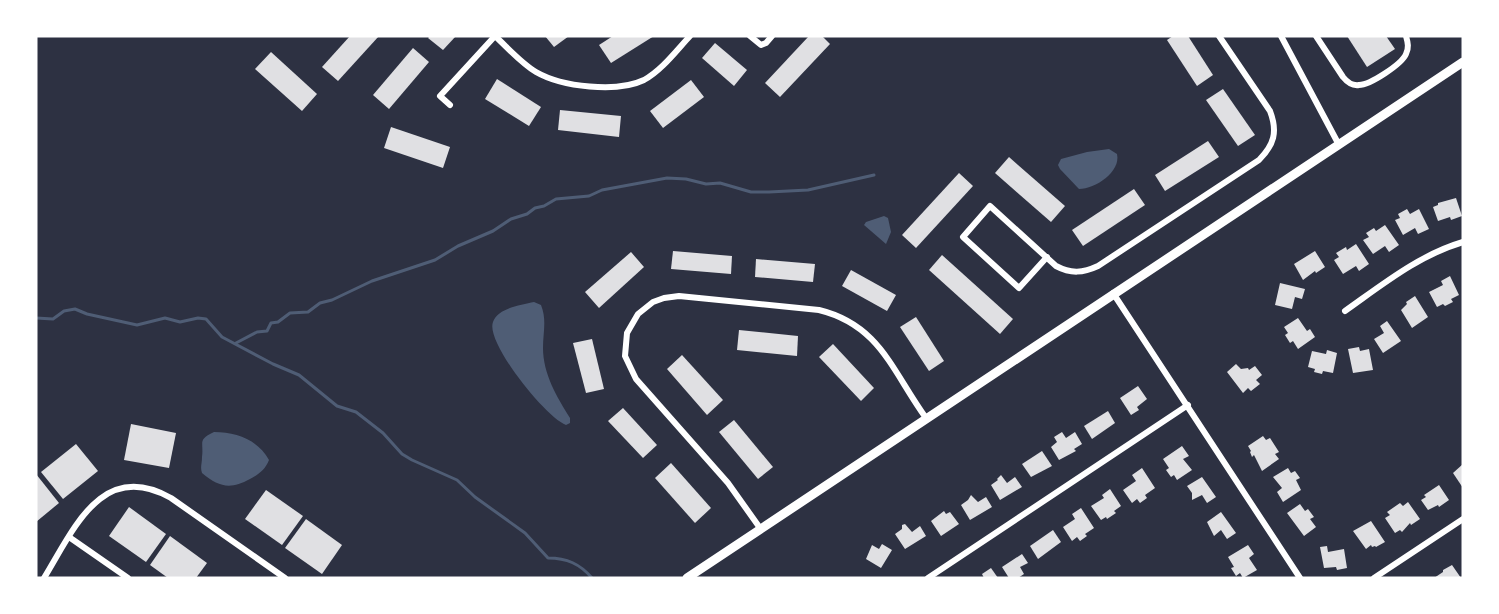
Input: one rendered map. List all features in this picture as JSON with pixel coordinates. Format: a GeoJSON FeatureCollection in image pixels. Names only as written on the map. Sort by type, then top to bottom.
{"type":"FeatureCollection","features":[{"type":"Feature","properties":{"kind":"main road"},"geometry":{"type":"LineString","coordinates":[[687,578],[1463,62]]}},
{"type":"Feature","properties":{"kind":"street"},"geometry":{"type":"LineString","coordinates":[[450,105],[440,96],[495,36],[525,64],[548,78],[562,82],[616,87],[643,80],[655,72],[690,36]]}},
{"type":"Feature","properties":{"kind":"street"},"geometry":{"type":"LineString","coordinates":[[750,36],[761,45],[772,36]]}},
{"type":"Feature","properties":{"kind":"street"},"geometry":{"type":"LineString","coordinates":[[1047,257],[1019,288],[963,237],[990,206],[1047,257],[1065,271],[1076,273],[1098,266],[1259,160],[1268,151],[1275,133],[1275,123],[1270,111],[1219,36]]}},
{"type":"Feature","properties":{"kind":"street"},"geometry":{"type":"LineString","coordinates":[[1281,36],[1340,145]]}},
{"type":"Feature","properties":{"kind":"street"},"geometry":{"type":"LineString","coordinates":[[1316,36],[1347,82],[1361,86],[1401,63],[1409,46],[1406,36]]}},
{"type":"Feature","properties":{"kind":"street"},"geometry":{"type":"LineString","coordinates":[[1345,311],[1409,268],[1463,242]]}},
{"type":"Feature","properties":{"kind":"street"},"geometry":{"type":"LineString","coordinates":[[1113,293],[1300,578]]}},
{"type":"Feature","properties":{"kind":"street"},"geometry":{"type":"LineString","coordinates":[[760,528],[728,483],[644,388],[630,368],[625,356],[627,333],[632,322],[645,307],[664,298],[679,297],[832,313],[859,327],[880,347],[926,417]]}},
{"type":"Feature","properties":{"kind":"street"},"geometry":{"type":"LineString","coordinates":[[928,578],[1188,405]]}},
{"type":"Feature","properties":{"kind":"street"},"geometry":{"type":"LineString","coordinates":[[44,578],[89,509],[99,499],[126,486],[157,490],[171,498],[285,578]]}},
{"type":"Feature","properties":{"kind":"street"},"geometry":{"type":"LineString","coordinates":[[1374,578],[1463,519]]}},
{"type":"Feature","properties":{"kind":"street"},"geometry":{"type":"LineString","coordinates":[[69,537],[128,578]]}},
{"type":"Feature","properties":{"kind":"water"},"geometry":{"type":"Polygon","coordinates":[[[1109,149],[1117,154],[1115,167],[1099,183],[1092,186],[1079,189],[1058,165],[1061,159],[1109,149]]]}},
{"type":"Feature","properties":{"kind":"water"},"geometry":{"type":"Polygon","coordinates":[[[884,216],[888,218],[891,232],[886,244],[864,225],[866,222],[884,216]]]}},
{"type":"Feature","properties":{"kind":"water"},"geometry":{"type":"Polygon","coordinates":[[[534,302],[541,305],[543,310],[545,367],[570,418],[570,423],[566,425],[545,409],[532,395],[507,362],[493,332],[493,322],[500,313],[534,302]]]}},
{"type":"Feature","properties":{"kind":"water"},"geometry":{"type":"Polygon","coordinates":[[[214,432],[239,436],[253,442],[269,460],[266,466],[256,475],[236,485],[219,484],[208,478],[201,471],[202,442],[205,437],[214,432]]]}},
{"type":"Feature","properties":{"kind":"building"},"geometry":{"type":"Polygon","coordinates":[[[350,36],[379,36],[338,81],[322,67],[350,36]]]}},
{"type":"Feature","properties":{"kind":"building"},"geometry":{"type":"Polygon","coordinates":[[[430,36],[456,36],[443,50],[428,38],[430,36]]]}},
{"type":"Feature","properties":{"kind":"building"},"geometry":{"type":"Polygon","coordinates":[[[545,36],[569,36],[554,47],[545,36]]]}},
{"type":"Feature","properties":{"kind":"building"},"geometry":{"type":"Polygon","coordinates":[[[613,36],[654,36],[611,63],[599,45],[613,36]]]}},
{"type":"Feature","properties":{"kind":"building"},"geometry":{"type":"Polygon","coordinates":[[[809,36],[822,36],[830,44],[780,97],[765,83],[809,36]]]}},
{"type":"Feature","properties":{"kind":"building"},"geometry":{"type":"Polygon","coordinates":[[[1173,36],[1188,36],[1213,75],[1197,86],[1167,40],[1173,36]]]}},
{"type":"Feature","properties":{"kind":"building"},"geometry":{"type":"Polygon","coordinates":[[[1347,36],[1386,36],[1395,49],[1367,67],[1347,36]]]}},
{"type":"Feature","properties":{"kind":"building"},"geometry":{"type":"Polygon","coordinates":[[[715,43],[747,70],[734,86],[702,58],[715,43]]]}},
{"type":"Feature","properties":{"kind":"building"},"geometry":{"type":"Polygon","coordinates":[[[413,48],[429,62],[389,109],[373,95],[413,48]]]}},
{"type":"Feature","properties":{"kind":"building"},"geometry":{"type":"Polygon","coordinates":[[[271,52],[317,94],[302,111],[255,69],[271,52]]]}},
{"type":"Feature","properties":{"kind":"building"},"geometry":{"type":"Polygon","coordinates":[[[497,79],[541,107],[529,126],[485,99],[497,79]]]}},
{"type":"Feature","properties":{"kind":"building"},"geometry":{"type":"Polygon","coordinates":[[[691,80],[704,97],[663,128],[650,111],[691,80]]]}},
{"type":"Feature","properties":{"kind":"building"},"geometry":{"type":"Polygon","coordinates":[[[1223,89],[1255,135],[1238,146],[1206,100],[1223,89]]]}},
{"type":"Feature","properties":{"kind":"building"},"geometry":{"type":"Polygon","coordinates":[[[560,110],[621,116],[619,137],[558,130],[560,110]]]}},
{"type":"Feature","properties":{"kind":"building"},"geometry":{"type":"Polygon","coordinates":[[[391,127],[450,147],[443,168],[384,148],[391,127]]]}},
{"type":"Feature","properties":{"kind":"building"},"geometry":{"type":"Polygon","coordinates":[[[1208,141],[1219,157],[1165,191],[1155,175],[1208,141]]]}},
{"type":"Feature","properties":{"kind":"building"},"geometry":{"type":"Polygon","coordinates":[[[1009,157],[1065,206],[1051,222],[995,173],[1009,157]]]}},
{"type":"Feature","properties":{"kind":"building"},"geometry":{"type":"Polygon","coordinates":[[[959,173],[973,186],[916,248],[902,235],[959,173]]]}},
{"type":"Feature","properties":{"kind":"building"},"geometry":{"type":"Polygon","coordinates":[[[1134,189],[1145,205],[1083,246],[1072,230],[1134,189]]]}},
{"type":"Feature","properties":{"kind":"building"},"geometry":{"type":"Polygon","coordinates":[[[1456,198],[1462,216],[1438,221],[1433,207],[1438,203],[1456,198]]]}},
{"type":"Feature","properties":{"kind":"building"},"geometry":{"type":"Polygon","coordinates":[[[1407,209],[1410,214],[1419,209],[1429,229],[1418,234],[1415,228],[1403,235],[1395,220],[1400,218],[1398,214],[1407,209]]]}},
{"type":"Feature","properties":{"kind":"building"},"geometry":{"type":"Polygon","coordinates":[[[1385,225],[1399,245],[1389,252],[1385,246],[1373,254],[1363,240],[1369,237],[1366,233],[1374,228],[1376,231],[1385,225]]]}},
{"type":"Feature","properties":{"kind":"building"},"geometry":{"type":"Polygon","coordinates":[[[1356,244],[1369,264],[1359,271],[1356,266],[1343,274],[1334,260],[1339,257],[1336,253],[1356,244]]]}},
{"type":"Feature","properties":{"kind":"building"},"geometry":{"type":"Polygon","coordinates":[[[673,251],[732,256],[731,274],[671,269],[673,251]]]}},
{"type":"Feature","properties":{"kind":"building"},"geometry":{"type":"Polygon","coordinates":[[[1315,251],[1325,267],[1303,280],[1294,264],[1315,251]]]}},
{"type":"Feature","properties":{"kind":"building"},"geometry":{"type":"Polygon","coordinates":[[[631,252],[644,267],[599,308],[585,292],[631,252]]]}},
{"type":"Feature","properties":{"kind":"building"},"geometry":{"type":"Polygon","coordinates":[[[942,255],[1013,319],[1000,334],[929,270],[942,255]]]}},
{"type":"Feature","properties":{"kind":"building"},"geometry":{"type":"Polygon","coordinates":[[[756,259],[815,264],[813,282],[755,277],[756,259]]]}},
{"type":"Feature","properties":{"kind":"building"},"geometry":{"type":"Polygon","coordinates":[[[851,270],[896,295],[887,311],[842,286],[851,270]]]}},
{"type":"Feature","properties":{"kind":"building"},"geometry":{"type":"Polygon","coordinates":[[[1450,276],[1459,295],[1451,299],[1453,302],[1437,307],[1429,292],[1443,285],[1441,281],[1450,276]]]}},
{"type":"Feature","properties":{"kind":"building"},"geometry":{"type":"Polygon","coordinates":[[[1280,283],[1305,289],[1302,299],[1295,297],[1292,309],[1275,305],[1280,283]]]}},
{"type":"Feature","properties":{"kind":"building"},"geometry":{"type":"Polygon","coordinates":[[[1415,296],[1428,317],[1412,328],[1401,310],[1407,304],[1406,302],[1415,296]]]}},
{"type":"Feature","properties":{"kind":"building"},"geometry":{"type":"Polygon","coordinates":[[[916,317],[944,361],[929,371],[900,327],[916,317]]]}},
{"type":"Feature","properties":{"kind":"building"},"geometry":{"type":"Polygon","coordinates":[[[1298,318],[1307,331],[1310,329],[1315,337],[1298,349],[1293,341],[1290,343],[1285,335],[1288,333],[1284,327],[1298,318]]]}},
{"type":"Feature","properties":{"kind":"building"},"geometry":{"type":"Polygon","coordinates":[[[1387,321],[1401,341],[1383,353],[1374,339],[1384,333],[1380,326],[1387,321]]]}},
{"type":"Feature","properties":{"kind":"building"},"geometry":{"type":"Polygon","coordinates":[[[739,330],[798,336],[797,356],[737,350],[739,330]]]}},
{"type":"Feature","properties":{"kind":"building"},"geometry":{"type":"Polygon","coordinates":[[[592,339],[604,389],[586,393],[573,343],[592,339]]]}},
{"type":"Feature","properties":{"kind":"building"},"geometry":{"type":"Polygon","coordinates":[[[833,344],[874,388],[861,401],[819,357],[833,344]]]}},
{"type":"Feature","properties":{"kind":"building"},"geometry":{"type":"Polygon","coordinates":[[[1359,347],[1360,351],[1369,349],[1373,370],[1353,373],[1348,349],[1359,347]]]}},
{"type":"Feature","properties":{"kind":"building"},"geometry":{"type":"Polygon","coordinates":[[[1327,350],[1337,353],[1333,373],[1314,372],[1315,369],[1308,367],[1312,351],[1326,354],[1327,350]]]}},
{"type":"Feature","properties":{"kind":"building"},"geometry":{"type":"Polygon","coordinates":[[[682,355],[723,400],[707,415],[667,369],[682,355]]]}},
{"type":"Feature","properties":{"kind":"building"},"geometry":{"type":"Polygon","coordinates":[[[1236,364],[1241,369],[1248,368],[1249,370],[1255,366],[1262,375],[1256,380],[1260,384],[1251,391],[1248,388],[1243,393],[1227,372],[1236,364]]]}},
{"type":"Feature","properties":{"kind":"building"},"geometry":{"type":"Polygon","coordinates":[[[1138,386],[1147,399],[1137,407],[1139,410],[1131,415],[1120,398],[1138,386]]]}},
{"type":"Feature","properties":{"kind":"building"},"geometry":{"type":"Polygon","coordinates":[[[623,408],[657,445],[643,458],[608,421],[623,408]]]}},
{"type":"Feature","properties":{"kind":"building"},"geometry":{"type":"Polygon","coordinates":[[[1108,411],[1115,423],[1092,439],[1084,426],[1108,411]]]}},
{"type":"Feature","properties":{"kind":"building"},"geometry":{"type":"Polygon","coordinates":[[[734,420],[773,467],[758,479],[719,432],[734,420]]]}},
{"type":"Feature","properties":{"kind":"building"},"geometry":{"type":"Polygon","coordinates":[[[131,424],[176,433],[169,468],[124,460],[131,424]]]}},
{"type":"Feature","properties":{"kind":"building"},"geometry":{"type":"Polygon","coordinates":[[[1062,432],[1066,438],[1075,432],[1082,444],[1074,449],[1076,451],[1059,460],[1051,447],[1057,442],[1054,437],[1062,432]]]}},
{"type":"Feature","properties":{"kind":"building"},"geometry":{"type":"Polygon","coordinates":[[[1263,436],[1266,440],[1270,438],[1279,452],[1275,454],[1279,459],[1262,471],[1254,455],[1252,457],[1248,446],[1263,436]]]}},
{"type":"Feature","properties":{"kind":"building"},"geometry":{"type":"Polygon","coordinates":[[[76,444],[98,471],[63,499],[41,472],[76,444]]]}},
{"type":"Feature","properties":{"kind":"building"},"geometry":{"type":"Polygon","coordinates":[[[1182,446],[1189,456],[1183,459],[1192,470],[1177,480],[1174,475],[1171,477],[1166,470],[1169,468],[1163,459],[1182,446]]]}},
{"type":"Feature","properties":{"kind":"building"},"geometry":{"type":"Polygon","coordinates":[[[1042,451],[1052,466],[1031,477],[1022,464],[1042,451]]]}},
{"type":"Feature","properties":{"kind":"building"},"geometry":{"type":"Polygon","coordinates":[[[671,463],[711,508],[695,523],[655,478],[671,463]]]}},
{"type":"Feature","properties":{"kind":"building"},"geometry":{"type":"Polygon","coordinates":[[[1463,464],[1463,488],[1453,473],[1463,464]]]}},
{"type":"Feature","properties":{"kind":"building"},"geometry":{"type":"Polygon","coordinates":[[[1142,468],[1155,488],[1145,495],[1147,498],[1140,503],[1137,499],[1132,503],[1123,490],[1136,481],[1132,475],[1142,468]]]}},
{"type":"Feature","properties":{"kind":"building"},"geometry":{"type":"Polygon","coordinates":[[[1288,468],[1291,473],[1295,471],[1300,478],[1296,480],[1301,490],[1283,502],[1277,492],[1282,488],[1273,477],[1288,468]]]}},
{"type":"Feature","properties":{"kind":"building"},"geometry":{"type":"Polygon","coordinates":[[[36,474],[59,503],[36,522],[36,474]]]}},
{"type":"Feature","properties":{"kind":"building"},"geometry":{"type":"Polygon","coordinates":[[[1001,475],[1007,483],[1015,477],[1022,487],[1000,500],[991,485],[1001,475]]]}},
{"type":"Feature","properties":{"kind":"building"},"geometry":{"type":"Polygon","coordinates":[[[1202,477],[1216,497],[1207,503],[1202,495],[1192,500],[1192,493],[1187,486],[1202,477]]]}},
{"type":"Feature","properties":{"kind":"building"},"geometry":{"type":"Polygon","coordinates":[[[1439,485],[1449,500],[1439,507],[1438,505],[1428,510],[1421,500],[1426,497],[1424,495],[1439,485]]]}},
{"type":"Feature","properties":{"kind":"building"},"geometry":{"type":"Polygon","coordinates":[[[1110,489],[1121,506],[1114,511],[1116,513],[1101,520],[1091,506],[1104,498],[1102,495],[1110,489]]]}},
{"type":"Feature","properties":{"kind":"building"},"geometry":{"type":"Polygon","coordinates":[[[266,490],[303,516],[282,545],[245,519],[266,490]]]}},
{"type":"Feature","properties":{"kind":"building"},"geometry":{"type":"Polygon","coordinates":[[[971,495],[978,502],[986,497],[992,507],[970,520],[961,505],[971,495]]]}},
{"type":"Feature","properties":{"kind":"building"},"geometry":{"type":"Polygon","coordinates":[[[1408,502],[1420,519],[1411,525],[1410,523],[1402,532],[1400,530],[1395,533],[1385,518],[1390,515],[1387,512],[1400,503],[1403,506],[1408,502]]]}},
{"type":"Feature","properties":{"kind":"building"},"geometry":{"type":"Polygon","coordinates":[[[1300,504],[1314,517],[1310,519],[1316,527],[1304,536],[1287,513],[1300,504]]]}},
{"type":"Feature","properties":{"kind":"building"},"geometry":{"type":"Polygon","coordinates":[[[129,507],[166,534],[146,562],[109,536],[129,507]]]}},
{"type":"Feature","properties":{"kind":"building"},"geometry":{"type":"Polygon","coordinates":[[[1081,508],[1094,528],[1080,541],[1077,537],[1072,541],[1063,527],[1075,519],[1072,514],[1081,508]]]}},
{"type":"Feature","properties":{"kind":"building"},"geometry":{"type":"Polygon","coordinates":[[[944,511],[946,514],[950,512],[959,524],[941,536],[931,521],[944,511]]]}},
{"type":"Feature","properties":{"kind":"building"},"geometry":{"type":"Polygon","coordinates":[[[1221,512],[1236,533],[1227,539],[1221,530],[1214,536],[1207,522],[1221,512]]]}},
{"type":"Feature","properties":{"kind":"building"},"geometry":{"type":"Polygon","coordinates":[[[306,519],[342,545],[322,574],[285,548],[306,519]]]}},
{"type":"Feature","properties":{"kind":"building"},"geometry":{"type":"Polygon","coordinates":[[[1371,521],[1385,542],[1376,547],[1371,545],[1366,549],[1353,531],[1371,521]]]}},
{"type":"Feature","properties":{"kind":"building"},"geometry":{"type":"Polygon","coordinates":[[[905,524],[912,532],[920,526],[926,536],[905,549],[895,534],[905,524]]]}},
{"type":"Feature","properties":{"kind":"building"},"geometry":{"type":"Polygon","coordinates":[[[1053,530],[1061,542],[1038,559],[1030,546],[1053,530]]]}},
{"type":"Feature","properties":{"kind":"building"},"geometry":{"type":"Polygon","coordinates":[[[170,536],[207,563],[196,578],[168,578],[150,565],[170,536]]]}},
{"type":"Feature","properties":{"kind":"building"},"geometry":{"type":"Polygon","coordinates":[[[882,544],[892,550],[881,568],[866,559],[872,545],[879,549],[882,544]]]}},
{"type":"Feature","properties":{"kind":"building"},"geometry":{"type":"Polygon","coordinates":[[[1248,545],[1254,554],[1249,558],[1257,570],[1243,578],[1240,573],[1236,576],[1228,557],[1248,545]]]}},
{"type":"Feature","properties":{"kind":"building"},"geometry":{"type":"Polygon","coordinates":[[[1327,546],[1328,552],[1344,549],[1347,568],[1337,570],[1336,567],[1324,568],[1320,547],[1327,546]]]}},
{"type":"Feature","properties":{"kind":"building"},"geometry":{"type":"Polygon","coordinates":[[[1022,554],[1028,563],[1020,567],[1024,574],[1018,578],[1009,578],[1002,567],[1022,554]]]}},
{"type":"Feature","properties":{"kind":"building"},"geometry":{"type":"Polygon","coordinates":[[[1452,565],[1461,578],[1434,578],[1443,570],[1452,565]]]}},
{"type":"Feature","properties":{"kind":"building"},"geometry":{"type":"Polygon","coordinates":[[[991,568],[998,578],[984,578],[982,574],[991,568]]]}},
{"type":"Feature","properties":{"kind":"waterway"},"geometry":{"type":"LineString","coordinates":[[236,343],[257,332],[267,331],[271,323],[278,322],[290,313],[308,312],[320,303],[332,300],[372,281],[435,260],[458,246],[493,231],[511,219],[527,214],[556,199],[589,196],[602,190],[667,178],[686,179],[706,184],[720,183],[751,192],[769,192],[808,190],[874,175]]}},
{"type":"Feature","properties":{"kind":"waterway"},"geometry":{"type":"LineString","coordinates":[[36,318],[53,319],[64,311],[75,309],[87,314],[137,325],[165,318],[180,322],[198,318],[206,319],[222,337],[299,375],[337,406],[356,412],[383,433],[402,454],[457,480],[475,497],[525,533],[548,558],[573,563],[592,578]]}}]}
